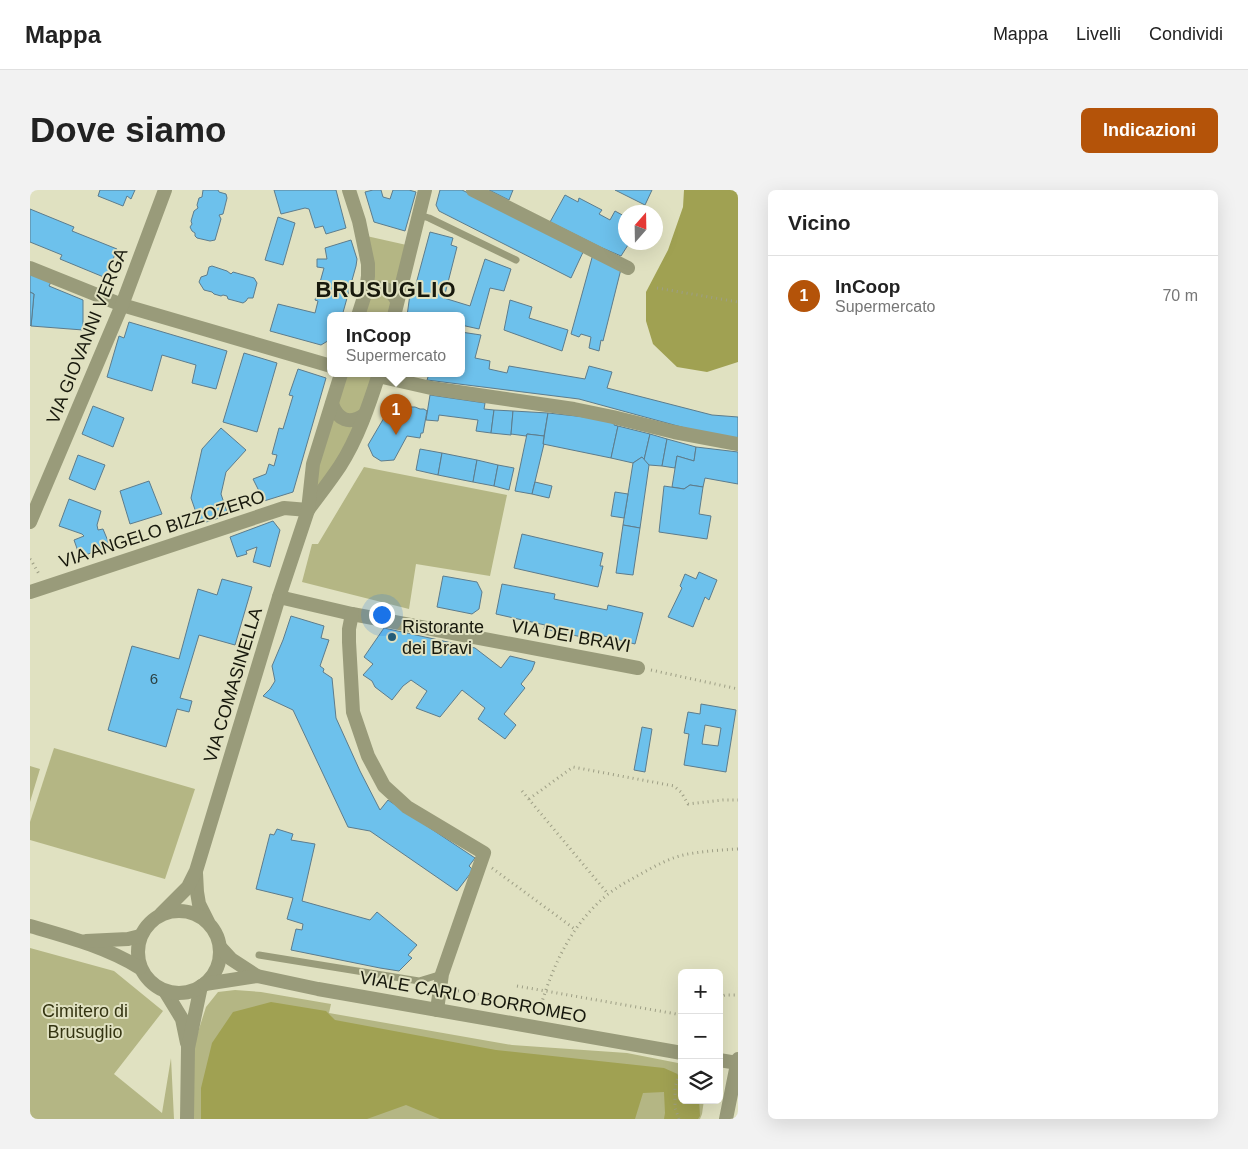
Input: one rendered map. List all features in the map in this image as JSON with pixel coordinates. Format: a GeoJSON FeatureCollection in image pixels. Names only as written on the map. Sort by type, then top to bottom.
{"type":"FeatureCollection","features":[{"type":"Feature","properties":{"kind":"street","name":"VIA GIOVANNI VERGA"},"geometry":{"type":"LineString","coordinates":[[30,522],[122,304],[165,190]]}},
{"type":"Feature","properties":{"kind":"street"},"geometry":{"type":"LineString","coordinates":[[348,190],[358,221],[368,264],[366,291],[359,312]]}},
{"type":"Feature","properties":{"kind":"street"},"geometry":{"type":"LineString","coordinates":[[395,312],[425,190]]}},
{"type":"Feature","properties":{"kind":"street"},"geometry":{"type":"LineString","coordinates":[[474,190],[628,268]]}},
{"type":"Feature","properties":{"kind":"street"},"geometry":{"type":"LineString","coordinates":[[30,268],[122,304],[327,365]]}},
{"type":"Feature","properties":{"kind":"street"},"geometry":{"type":"LineString","coordinates":[[366,291],[373,288],[383,288],[391,292],[397,301]]}},
{"type":"Feature","properties":{"kind":"street"},"geometry":{"type":"LineString","coordinates":[[308,510],[313,464],[340,377]]}},
{"type":"Feature","properties":{"kind":"street"},"geometry":{"type":"LineString","coordinates":[[308,510],[340,465],[364,415],[377,377]]}},
{"type":"Feature","properties":{"kind":"street"},"geometry":{"type":"LineString","coordinates":[[386,377],[431,388],[574,409],[674,432],[738,444]]}},
{"type":"Feature","properties":{"kind":"street"},"geometry":{"type":"LineString","coordinates":[[332,404],[337,415],[348,421],[355,420],[364,415]]}},
{"type":"Feature","properties":{"kind":"street","name":"VIA ANGELO BIZZOZERO"},"geometry":{"type":"LineString","coordinates":[[30,592],[284,508],[308,510]]}},
{"type":"Feature","properties":{"kind":"street","name":"VIA COMASINELLA"},"geometry":{"type":"LineString","coordinates":[[161,914],[188,886],[196,871],[279,597],[308,510]]}},
{"type":"Feature","properties":{"kind":"street","name":"VIA DEI BRAVI"},"geometry":{"type":"LineString","coordinates":[[279,597],[352,614],[638,668]]}},
{"type":"Feature","properties":{"kind":"street"},"geometry":{"type":"LineString","coordinates":[[352,614],[349,642],[353,712],[368,756],[384,786],[407,807],[484,853],[441,981],[437,1010]]}},
{"type":"Feature","properties":{"kind":"street","name":"VIA COMASINELLA"},"geometry":{"type":"LineString","coordinates":[[196,871],[199,904],[208,922]]}},
{"type":"Feature","properties":{"kind":"street"},"geometry":{"type":"LineString","coordinates":[[30,926],[81,941],[127,960],[140,968],[155,985],[165,991],[181,993],[194,990],[203,985],[213,975],[218,964],[220,948],[216,934],[208,922],[186,911],[170,911],[161,914],[149,923],[140,936],[138,958],[140,968]]}},
{"type":"Feature","properties":{"kind":"street"},"geometry":{"type":"LineString","coordinates":[[81,941],[128,939],[140,936]]}},
{"type":"Feature","properties":{"kind":"street","name":"VIALE CARLO BORROMEO"},"geometry":{"type":"LineString","coordinates":[[220,948],[231,959],[257,976]]}},
{"type":"Feature","properties":{"kind":"street","name":"VIALE CARLO BORROMEO"},"geometry":{"type":"LineString","coordinates":[[203,985],[257,976],[678,1052]]}},
{"type":"Feature","properties":{"kind":"street"},"geometry":{"type":"LineString","coordinates":[[188,1048],[203,985]]}},
{"type":"Feature","properties":{"kind":"street"},"geometry":{"type":"LineString","coordinates":[[165,991],[182,1019],[188,1048],[187,1119]]}},
{"type":"Feature","properties":{"kind":"street"},"geometry":{"type":"LineString","coordinates":[[726,1119],[738,1059]]}},
{"type":"Feature","properties":{"kind":"street"},"geometry":{"type":"LineString","coordinates":[[723,1061],[738,1064]]}},
{"type":"Feature","properties":{"kind":"lane"},"geometry":{"type":"LineString","coordinates":[[419,215],[516,260]]}},
{"type":"Feature","properties":{"kind":"lane"},"geometry":{"type":"LineString","coordinates":[[259,954],[419,981],[441,981]]}},
{"type":"Feature","properties":{"kind":"path"},"geometry":{"type":"LineString","coordinates":[[657,288],[738,302]]}},
{"type":"Feature","properties":{"kind":"path"},"geometry":{"type":"LineString","coordinates":[[30,560],[32,560],[42,581]]}},
{"type":"Feature","properties":{"kind":"path","name":"VIA DEI BRAVI"},"geometry":{"type":"LineString","coordinates":[[638,668],[738,690]]}},
{"type":"Feature","properties":{"kind":"path"},"geometry":{"type":"LineString","coordinates":[[529,800],[573,768],[674,786],[681,792],[688,804],[738,800]]}},
{"type":"Feature","properties":{"kind":"path"},"geometry":{"type":"LineString","coordinates":[[522,791],[608,894]]}},
{"type":"Feature","properties":{"kind":"path"},"geometry":{"type":"LineString","coordinates":[[441,981],[541,1005],[552,972],[564,947],[593,908],[608,894],[627,881],[670,859],[700,852],[738,849]]}},
{"type":"Feature","properties":{"kind":"path"},"geometry":{"type":"LineString","coordinates":[[482,861],[576,930]]}},
{"type":"Feature","properties":{"kind":"path"},"geometry":{"type":"LineString","coordinates":[[517,986],[678,1014]]}},
{"type":"Feature","properties":{"kind":"path"},"geometry":{"type":"LineString","coordinates":[[723,996],[738,995]]}},
{"type":"Feature","properties":{"kind":"path"},"geometry":{"type":"LineString","coordinates":[[678,1077],[675,1087],[675,1108],[679,1119]]}},
{"type":"Feature","properties":{"kind":"green space"},"geometry":{"type":"Polygon","coordinates":[[[362,235],[411,246],[395,312],[359,312],[366,291],[362,235]]]}},
{"type":"Feature","properties":{"kind":"green space"},"geometry":{"type":"Polygon","coordinates":[[[340,377],[378,377],[364,415],[308,510],[340,377]]]}},
{"type":"Feature","properties":{"kind":"green space"},"geometry":{"type":"Polygon","coordinates":[[[364,467],[507,495],[490,576],[416,564],[409,609],[302,582],[312,544],[318,544],[364,467]]]}},
{"type":"Feature","properties":{"kind":"green space"},"geometry":{"type":"Polygon","coordinates":[[[54,748],[195,789],[165,879],[30,840],[30,822],[54,748]]]}},
{"type":"Feature","properties":{"kind":"green space"},"geometry":{"type":"Polygon","coordinates":[[[30,766],[40,769],[30,802],[30,766]]]}},
{"type":"Feature","properties":{"kind":"green space","name":"Cimitero di Brusuglio"},"geometry":{"type":"Polygon","coordinates":[[[30,948],[114,971],[163,1011],[114,1074],[162,1113],[171,1058],[174,1119],[30,1119],[30,948]]]}},
{"type":"Feature","properties":{"kind":"green space"},"geometry":{"type":"Polygon","coordinates":[[[235,990],[261,992],[331,1004],[329,1013],[512,1045],[627,1053],[678,1063],[678,1104],[703,1104],[702,1114],[700,1119],[186,1119],[191,1054],[206,1007],[218,992],[235,990]]]}},
{"type":"Feature","properties":{"kind":"shaded area"},"geometry":{"type":"Polygon","coordinates":[[[684,190],[738,190],[738,362],[707,372],[677,367],[653,344],[646,321],[646,292],[668,250],[683,207],[684,190]]]}},
{"type":"Feature","properties":{"kind":"shaded area"},"geometry":{"type":"Polygon","coordinates":[[[271,1002],[326,1011],[335,1020],[496,1050],[664,1068],[678,1074],[678,1104],[699,1104],[700,1116],[698,1119],[664,1119],[664,1092],[643,1093],[635,1119],[440,1119],[406,1105],[367,1119],[201,1119],[201,1088],[212,1043],[233,1012],[271,1002]]]}},
{"type":"Feature","properties":{"kind":"building"},"geometry":{"type":"Polygon","coordinates":[[[100,190],[135,190],[131,199],[127,196],[123,206],[98,196],[100,190]]]}},
{"type":"Feature","properties":{"kind":"building"},"geometry":{"type":"Polygon","coordinates":[[[203,190],[218,190],[226,194],[227,198],[223,214],[219,215],[221,219],[215,240],[210,241],[197,238],[190,227],[194,211],[198,208],[197,205],[199,198],[202,197],[203,190]]]}},
{"type":"Feature","properties":{"kind":"building"},"geometry":{"type":"Polygon","coordinates":[[[274,190],[336,190],[346,228],[326,234],[323,226],[315,228],[309,209],[305,208],[281,214],[274,190]]]}},
{"type":"Feature","properties":{"kind":"building"},"geometry":{"type":"Polygon","coordinates":[[[381,190],[383,197],[390,199],[393,190],[416,192],[405,231],[374,222],[365,192],[381,190]]]}},
{"type":"Feature","properties":{"kind":"building"},"geometry":{"type":"Polygon","coordinates":[[[440,190],[462,190],[584,250],[571,278],[439,211],[436,205],[440,190]]]}},
{"type":"Feature","properties":{"kind":"building"},"geometry":{"type":"Polygon","coordinates":[[[489,190],[513,190],[509,200],[489,190]]]}},
{"type":"Feature","properties":{"kind":"building"},"geometry":{"type":"Polygon","coordinates":[[[615,190],[652,190],[645,205],[615,190]]]}},
{"type":"Feature","properties":{"kind":"building"},"geometry":{"type":"Polygon","coordinates":[[[565,195],[578,202],[579,198],[602,210],[599,214],[610,220],[615,211],[618,213],[618,250],[625,250],[621,256],[550,222],[565,195]]]}},
{"type":"Feature","properties":{"kind":"building"},"geometry":{"type":"Polygon","coordinates":[[[30,209],[74,227],[72,231],[117,249],[106,278],[60,259],[62,255],[30,242],[30,209]]]}},
{"type":"Feature","properties":{"kind":"building"},"geometry":{"type":"Polygon","coordinates":[[[278,217],[295,223],[283,265],[265,260],[278,217]]]}},
{"type":"Feature","properties":{"kind":"building"},"geometry":{"type":"Polygon","coordinates":[[[430,232],[453,238],[451,245],[457,247],[444,298],[470,306],[485,259],[511,269],[504,291],[490,288],[479,329],[465,326],[465,312],[408,312],[410,294],[413,295],[430,232]]]}},
{"type":"Feature","properties":{"kind":"building"},"geometry":{"type":"Polygon","coordinates":[[[351,240],[357,259],[343,312],[327,312],[327,341],[321,345],[270,331],[278,304],[315,313],[318,301],[315,300],[324,268],[317,267],[317,259],[327,259],[325,248],[351,240]]]}},
{"type":"Feature","properties":{"kind":"building"},"geometry":{"type":"Polygon","coordinates":[[[593,254],[621,269],[599,351],[589,348],[591,337],[581,334],[579,337],[571,334],[593,254]]]}},
{"type":"Feature","properties":{"kind":"building"},"geometry":{"type":"Polygon","coordinates":[[[212,266],[231,274],[233,272],[254,278],[257,283],[253,298],[248,298],[243,303],[228,299],[227,296],[221,296],[204,290],[199,282],[201,277],[207,275],[209,267],[212,266]]]}},
{"type":"Feature","properties":{"kind":"building"},"geometry":{"type":"Polygon","coordinates":[[[30,273],[51,282],[49,286],[83,300],[83,330],[31,326],[34,294],[30,292],[30,273]]]}},
{"type":"Feature","properties":{"kind":"building"},"geometry":{"type":"Polygon","coordinates":[[[30,292],[34,294],[31,326],[30,325],[30,292]]]}},
{"type":"Feature","properties":{"kind":"building"},"geometry":{"type":"Polygon","coordinates":[[[510,300],[532,307],[529,318],[568,330],[562,351],[504,330],[510,300]]]}},
{"type":"Feature","properties":{"kind":"building"},"geometry":{"type":"Polygon","coordinates":[[[129,322],[227,351],[216,389],[192,383],[196,365],[162,355],[152,391],[107,377],[119,336],[124,338],[129,322]]]}},
{"type":"Feature","properties":{"kind":"building"},"geometry":{"type":"Polygon","coordinates":[[[465,333],[481,335],[475,358],[490,361],[489,369],[507,373],[509,366],[585,379],[589,366],[612,372],[607,388],[712,415],[738,417],[738,438],[707,434],[579,399],[427,380],[428,377],[465,377],[465,333]]]}},
{"type":"Feature","properties":{"kind":"building"},"geometry":{"type":"Polygon","coordinates":[[[244,353],[277,363],[257,432],[223,422],[244,353]]]}},
{"type":"Feature","properties":{"kind":"building"},"geometry":{"type":"Polygon","coordinates":[[[298,369],[326,378],[293,492],[264,501],[253,479],[266,474],[269,464],[274,466],[277,455],[272,454],[279,428],[283,429],[293,396],[289,395],[298,369]]]}},
{"type":"Feature","properties":{"kind":"building"},"geometry":{"type":"Polygon","coordinates":[[[430,395],[485,403],[484,409],[494,410],[491,433],[476,431],[478,420],[439,415],[438,421],[426,420],[430,395]]]}},
{"type":"Feature","properties":{"kind":"building"},"geometry":{"type":"Polygon","coordinates":[[[407,405],[427,411],[423,433],[421,433],[420,438],[407,436],[394,460],[381,461],[373,456],[368,445],[388,411],[407,405]]]}},
{"type":"Feature","properties":{"kind":"building"},"geometry":{"type":"Polygon","coordinates":[[[93,406],[124,418],[113,447],[82,434],[93,406]]]}},
{"type":"Feature","properties":{"kind":"building"},"geometry":{"type":"Polygon","coordinates":[[[494,410],[513,411],[511,435],[491,433],[494,410]]]}},
{"type":"Feature","properties":{"kind":"building"},"geometry":{"type":"Polygon","coordinates":[[[513,411],[548,413],[544,436],[511,434],[513,411]]]}},
{"type":"Feature","properties":{"kind":"building"},"geometry":{"type":"Polygon","coordinates":[[[548,413],[604,419],[615,422],[614,425],[618,426],[611,458],[543,444],[548,413]]]}},
{"type":"Feature","properties":{"kind":"building"},"geometry":{"type":"Polygon","coordinates":[[[618,426],[650,434],[644,460],[642,457],[633,463],[611,458],[618,426]]]}},
{"type":"Feature","properties":{"kind":"building"},"geometry":{"type":"Polygon","coordinates":[[[221,428],[246,450],[226,472],[221,494],[228,515],[200,524],[191,498],[202,449],[221,428]]]}},
{"type":"Feature","properties":{"kind":"building"},"geometry":{"type":"Polygon","coordinates":[[[527,434],[544,436],[544,444],[532,494],[515,491],[527,434]]]}},
{"type":"Feature","properties":{"kind":"building"},"geometry":{"type":"Polygon","coordinates":[[[650,434],[667,439],[662,466],[649,465],[644,460],[650,434]]]}},
{"type":"Feature","properties":{"kind":"building"},"geometry":{"type":"Polygon","coordinates":[[[667,439],[696,447],[694,461],[677,456],[675,468],[662,466],[667,439]]]}},
{"type":"Feature","properties":{"kind":"building"},"geometry":{"type":"Polygon","coordinates":[[[696,447],[738,452],[738,484],[705,478],[703,487],[690,485],[684,489],[672,487],[677,456],[694,461],[696,447]]]}},
{"type":"Feature","properties":{"kind":"building"},"geometry":{"type":"Polygon","coordinates":[[[420,449],[442,453],[438,475],[416,470],[420,449]]]}},
{"type":"Feature","properties":{"kind":"building"},"geometry":{"type":"Polygon","coordinates":[[[442,453],[477,460],[473,482],[438,475],[442,453]]]}},
{"type":"Feature","properties":{"kind":"building"},"geometry":{"type":"Polygon","coordinates":[[[78,455],[105,465],[95,490],[69,479],[78,455]]]}},
{"type":"Feature","properties":{"kind":"building"},"geometry":{"type":"Polygon","coordinates":[[[642,457],[649,465],[640,528],[623,525],[633,463],[642,457]]]}},
{"type":"Feature","properties":{"kind":"building"},"geometry":{"type":"Polygon","coordinates":[[[477,460],[498,465],[494,486],[473,482],[477,460]]]}},
{"type":"Feature","properties":{"kind":"building"},"geometry":{"type":"Polygon","coordinates":[[[498,465],[514,468],[509,490],[494,486],[498,465]]]}},
{"type":"Feature","properties":{"kind":"building"},"geometry":{"type":"Polygon","coordinates":[[[149,481],[162,514],[130,524],[120,491],[149,481]]]}},
{"type":"Feature","properties":{"kind":"building"},"geometry":{"type":"Polygon","coordinates":[[[535,482],[552,486],[549,498],[532,494],[535,482]]]}},
{"type":"Feature","properties":{"kind":"building"},"geometry":{"type":"Polygon","coordinates":[[[690,485],[703,487],[699,514],[711,516],[707,539],[659,532],[664,486],[684,489],[690,485]]]}},
{"type":"Feature","properties":{"kind":"building"},"geometry":{"type":"Polygon","coordinates":[[[615,492],[628,494],[624,518],[611,516],[615,492]]]}},
{"type":"Feature","properties":{"kind":"building"},"geometry":{"type":"Polygon","coordinates":[[[69,499],[101,511],[97,525],[98,530],[103,529],[110,546],[80,557],[74,540],[84,536],[59,526],[69,499]]]}},
{"type":"Feature","properties":{"kind":"building"},"geometry":{"type":"Polygon","coordinates":[[[273,521],[280,530],[270,567],[253,562],[257,547],[246,551],[247,554],[237,557],[230,537],[273,521]]]}},
{"type":"Feature","properties":{"kind":"building"},"geometry":{"type":"Polygon","coordinates":[[[623,525],[640,528],[633,575],[616,573],[623,525]]]}},
{"type":"Feature","properties":{"kind":"building"},"geometry":{"type":"Polygon","coordinates":[[[522,534],[603,553],[600,566],[603,566],[598,587],[514,568],[522,534]]]}},
{"type":"Feature","properties":{"kind":"building"},"geometry":{"type":"Polygon","coordinates":[[[699,572],[717,580],[709,600],[705,597],[693,627],[668,617],[682,588],[680,586],[685,574],[696,579],[699,572]]]}},
{"type":"Feature","properties":{"kind":"building"},"geometry":{"type":"Polygon","coordinates":[[[443,576],[477,582],[482,592],[479,609],[472,614],[437,607],[443,576]]]}},
{"type":"Feature","properties":{"kind":"building"},"geometry":{"type":"Polygon","coordinates":[[[222,579],[252,587],[235,645],[199,635],[180,698],[192,701],[189,712],[177,709],[166,747],[108,730],[132,646],[179,659],[198,589],[217,595],[222,579]]]}},
{"type":"Feature","properties":{"kind":"building"},"geometry":{"type":"Polygon","coordinates":[[[502,584],[555,594],[554,599],[607,610],[608,605],[643,613],[635,644],[604,636],[601,641],[544,629],[545,625],[496,614],[502,584]]]}},
{"type":"Feature","properties":{"kind":"building"},"geometry":{"type":"Polygon","coordinates":[[[291,616],[324,626],[321,638],[329,640],[320,666],[324,669],[323,672],[332,678],[336,718],[380,810],[388,800],[475,858],[469,866],[473,870],[457,891],[370,831],[348,827],[293,710],[263,696],[275,681],[272,666],[291,616]]]}},
{"type":"Feature","properties":{"kind":"building"},"geometry":{"type":"Polygon","coordinates":[[[384,628],[475,648],[501,668],[510,656],[535,662],[532,670],[521,684],[525,688],[504,714],[516,725],[505,739],[478,719],[485,708],[462,690],[440,717],[416,708],[427,691],[411,680],[403,686],[392,700],[375,687],[372,681],[363,675],[373,664],[364,657],[384,628]]]}},
{"type":"Feature","properties":{"kind":"building"},"geometry":{"type":"Polygon","coordinates":[[[701,704],[736,710],[726,772],[684,765],[689,734],[684,733],[688,712],[700,714],[701,704]],[[705,725],[702,744],[718,746],[721,728],[705,725]]]}},
{"type":"Feature","properties":{"kind":"building"},"geometry":{"type":"Polygon","coordinates":[[[642,727],[652,729],[645,772],[634,770],[642,727]]]}},
{"type":"Feature","properties":{"kind":"building"},"geometry":{"type":"Polygon","coordinates":[[[277,829],[293,834],[291,840],[315,844],[302,901],[370,920],[377,912],[417,945],[408,955],[412,958],[399,971],[291,950],[296,929],[302,930],[303,924],[287,919],[293,898],[256,889],[270,834],[274,835],[277,829]]]}},
{"type":"Feature","properties":{"kind":"place","name":"InCoop"},"geometry":{"type":"Point","coordinates":[396,435]}},
{"type":"Feature","properties":{"kind":"place","name":"Ristorante dei Bravi"},"geometry":{"type":"Point","coordinates":[392,637]}},
{"type":"Feature","properties":{"kind":"district","name":"BRUSUGLIO"},"geometry":{"type":"Point","coordinates":[386,289]}}]}
